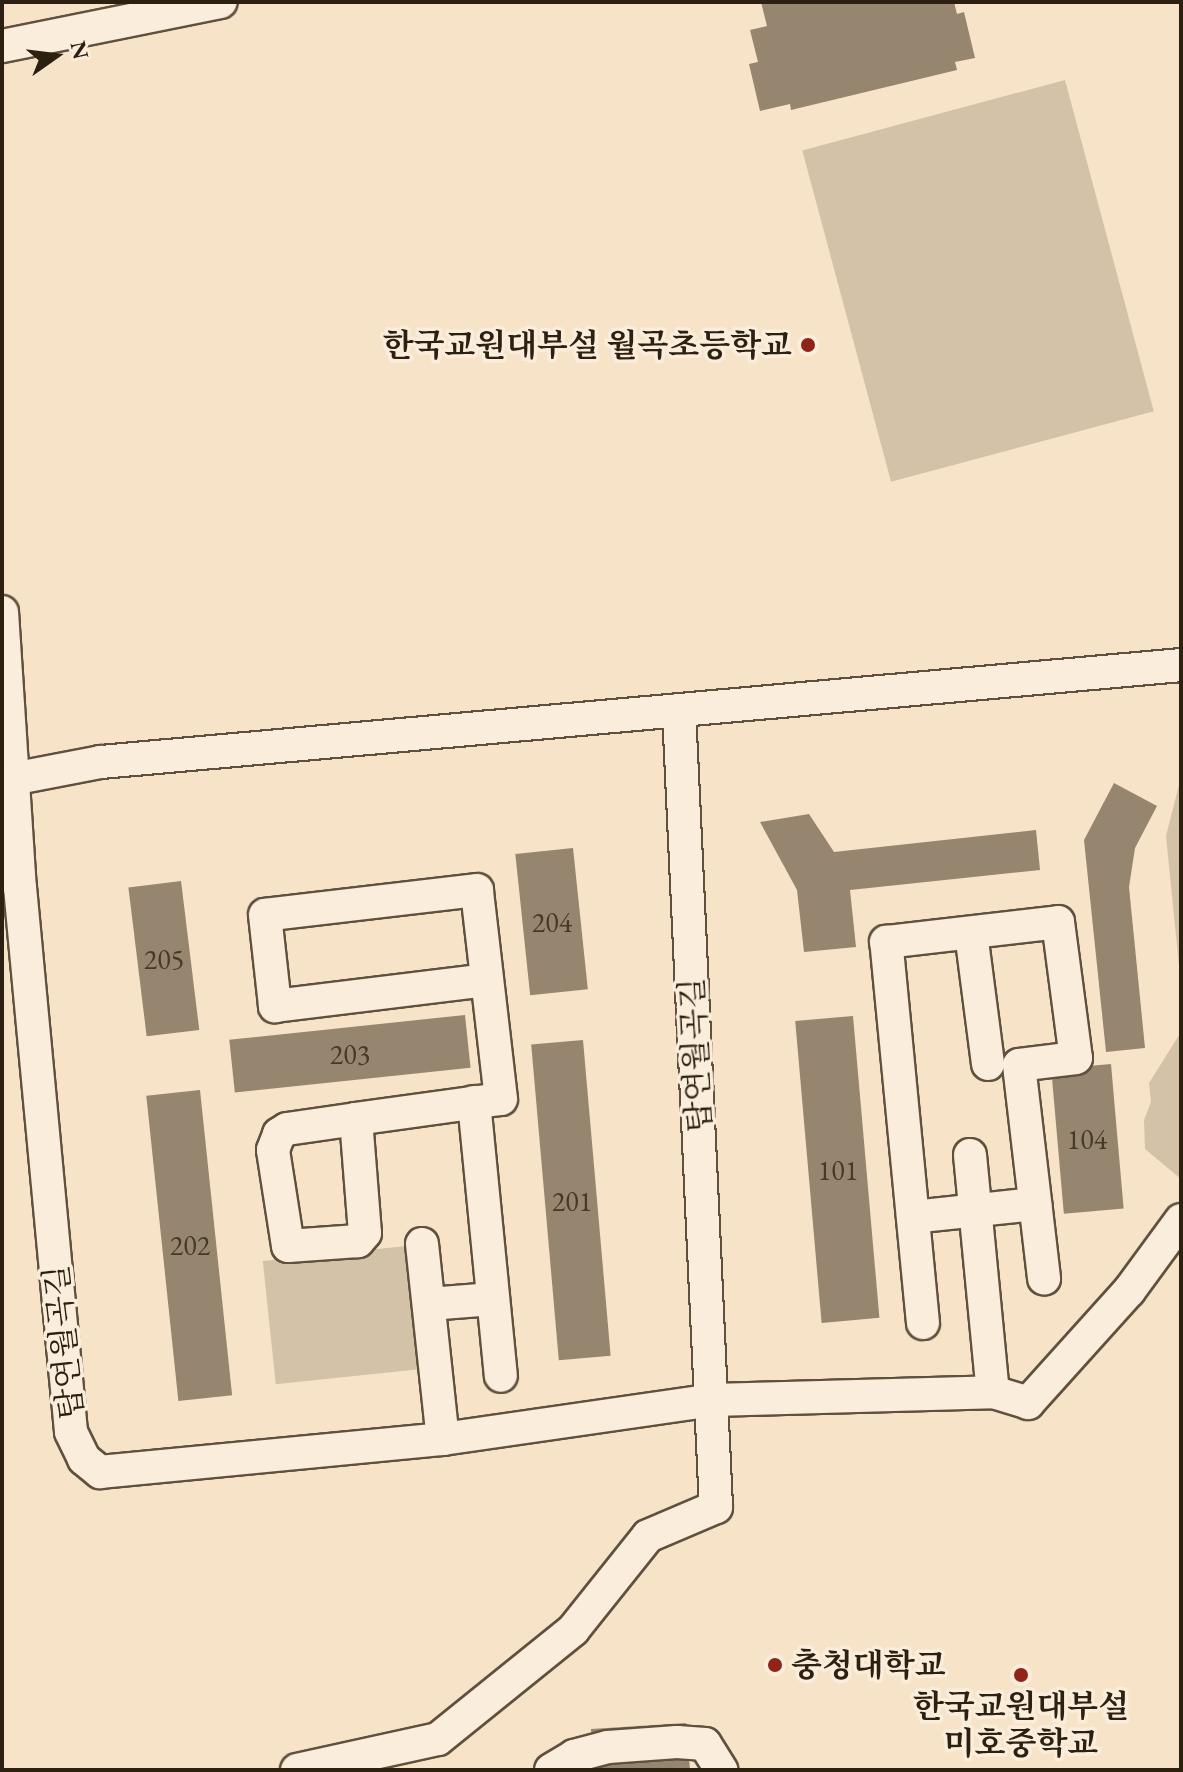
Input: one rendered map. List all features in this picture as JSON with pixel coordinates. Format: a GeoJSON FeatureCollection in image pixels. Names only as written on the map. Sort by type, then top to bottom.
{"type":"FeatureCollection","features":[{"type":"Feature","properties":{"kind":"street"},"geometry":{"type":"LineString","coordinates":[[2,46],[221,2]]}},
{"type":"Feature","properties":{"kind":"street","name":"탑연월곡길"},"geometry":{"type":"LineString","coordinates":[[2,612],[7,780],[71,1432],[84,1459],[100,1472],[119,1473],[443,1439],[713,1400],[993,1392],[1028,1403],[1129,1291],[1181,1220]]}},
{"type":"Feature","properties":{"kind":"street"},"geometry":{"type":"LineString","coordinates":[[7,780],[101,762],[1181,665]]}},
{"type":"Feature","properties":{"kind":"street","name":"탑연월곡길"},"geometry":{"type":"LineString","coordinates":[[679,710],[713,1400]]}},
{"type":"Feature","properties":{"kind":"street"},"geometry":{"type":"LineString","coordinates":[[356,1119],[501,1099],[477,890],[265,915],[275,1006],[486,980]]}},
{"type":"Feature","properties":{"kind":"street"},"geometry":{"type":"LineString","coordinates":[[923,1323],[886,942],[1058,922],[1076,1058],[1019,1065],[1044,1279]]}},
{"type":"Feature","properties":{"kind":"street"},"geometry":{"type":"LineString","coordinates":[[971,933],[988,1064]]}},
{"type":"Feature","properties":{"kind":"street"},"geometry":{"type":"LineString","coordinates":[[474,1102],[501,1376]]}},
{"type":"Feature","properties":{"kind":"street"},"geometry":{"type":"LineString","coordinates":[[970,1155],[993,1392]]}},
{"type":"Feature","properties":{"kind":"street"},"geometry":{"type":"LineString","coordinates":[[913,1217],[1035,1204]]}},
{"type":"Feature","properties":{"kind":"street"},"geometry":{"type":"LineString","coordinates":[[422,1244],[443,1439]]}},
{"type":"Feature","properties":{"kind":"street"},"geometry":{"type":"LineString","coordinates":[[429,1304],[493,1299]]}},
{"type":"Feature","properties":{"kind":"street"},"geometry":{"type":"LineString","coordinates":[[297,1770],[438,1739],[573,1630],[648,1536],[716,1507],[713,1400]]}},
{"type":"Feature","properties":{"kind":"street"},"geometry":{"type":"LineString","coordinates":[[551,1770],[574,1756],[608,1747],[677,1742],[705,1744],[721,1770]]}},
{"type":"Feature","properties":{"kind":"shaded area"},"geometry":{"type":"Polygon","coordinates":[[[1065,80],[1154,411],[891,482],[802,150],[1065,80]]]}},
{"type":"Feature","properties":{"kind":"shaded area"},"geometry":{"type":"Polygon","coordinates":[[[1181,777],[1181,986],[1166,836],[1181,777]]]}},
{"type":"Feature","properties":{"kind":"shaded area"},"geometry":{"type":"Polygon","coordinates":[[[1181,1032],[1181,1179],[1145,1149],[1144,1120],[1151,1102],[1149,1083],[1181,1032]]]}},
{"type":"Feature","properties":{"kind":"shaded area"},"geometry":{"type":"Polygon","coordinates":[[[406,1246],[419,1369],[276,1384],[263,1261],[406,1246]]]}},
{"type":"Feature","properties":{"kind":"building"},"geometry":{"type":"Polygon","coordinates":[[[761,2],[954,2],[957,14],[964,12],[975,58],[955,62],[957,70],[791,110],[790,104],[760,111],[749,64],[758,62],[750,30],[767,26],[761,2]]]}},
{"type":"Feature","properties":{"kind":"building"},"geometry":{"type":"Polygon","coordinates":[[[1114,783],[1157,806],[1135,848],[1129,887],[1145,1048],[1106,1052],[1084,840],[1114,783]]]}},
{"type":"Feature","properties":{"kind":"building"},"geometry":{"type":"Polygon","coordinates":[[[809,814],[834,852],[1036,830],[1040,870],[850,890],[856,947],[804,952],[797,890],[760,822],[809,814]]]}},
{"type":"Feature","properties":{"kind":"building"},"geometry":{"type":"Polygon","coordinates":[[[573,848],[588,989],[530,995],[515,854],[573,848]]]}},
{"type":"Feature","properties":{"kind":"building"},"geometry":{"type":"Polygon","coordinates":[[[181,881],[199,1030],[147,1036],[128,887],[181,881]]]}},
{"type":"Feature","properties":{"kind":"building"},"geometry":{"type":"Polygon","coordinates":[[[465,1015],[471,1068],[235,1092],[229,1040],[465,1015]]]}},
{"type":"Feature","properties":{"kind":"building"},"geometry":{"type":"Polygon","coordinates":[[[853,1016],[879,1318],[822,1323],[795,1021],[853,1016]]]}},
{"type":"Feature","properties":{"kind":"building"},"geometry":{"type":"Polygon","coordinates":[[[583,1040],[611,1356],[559,1360],[531,1045],[583,1040]]]}},
{"type":"Feature","properties":{"kind":"building"},"geometry":{"type":"Polygon","coordinates":[[[1111,1064],[1124,1208],[1064,1214],[1051,1069],[1111,1064]]]}},
{"type":"Feature","properties":{"kind":"building"},"geometry":{"type":"Polygon","coordinates":[[[200,1090],[232,1395],[178,1401],[146,1096],[200,1090]]]}},
{"type":"Feature","properties":{"kind":"building"},"geometry":{"type":"Polygon","coordinates":[[[686,1723],[690,1770],[594,1770],[591,1729],[686,1723]]]}},
{"type":"Feature","properties":{"kind":"place","name":"한국교원대부설 월곡초등학교"},"geometry":{"type":"Point","coordinates":[808,345]}},
{"type":"Feature","properties":{"kind":"place","name":"충청대학교"},"geometry":{"type":"Point","coordinates":[775,1665]}},
{"type":"Feature","properties":{"kind":"place","name":"한국교원대부설 미호중학교"},"geometry":{"type":"Point","coordinates":[1021,1675]}}]}
